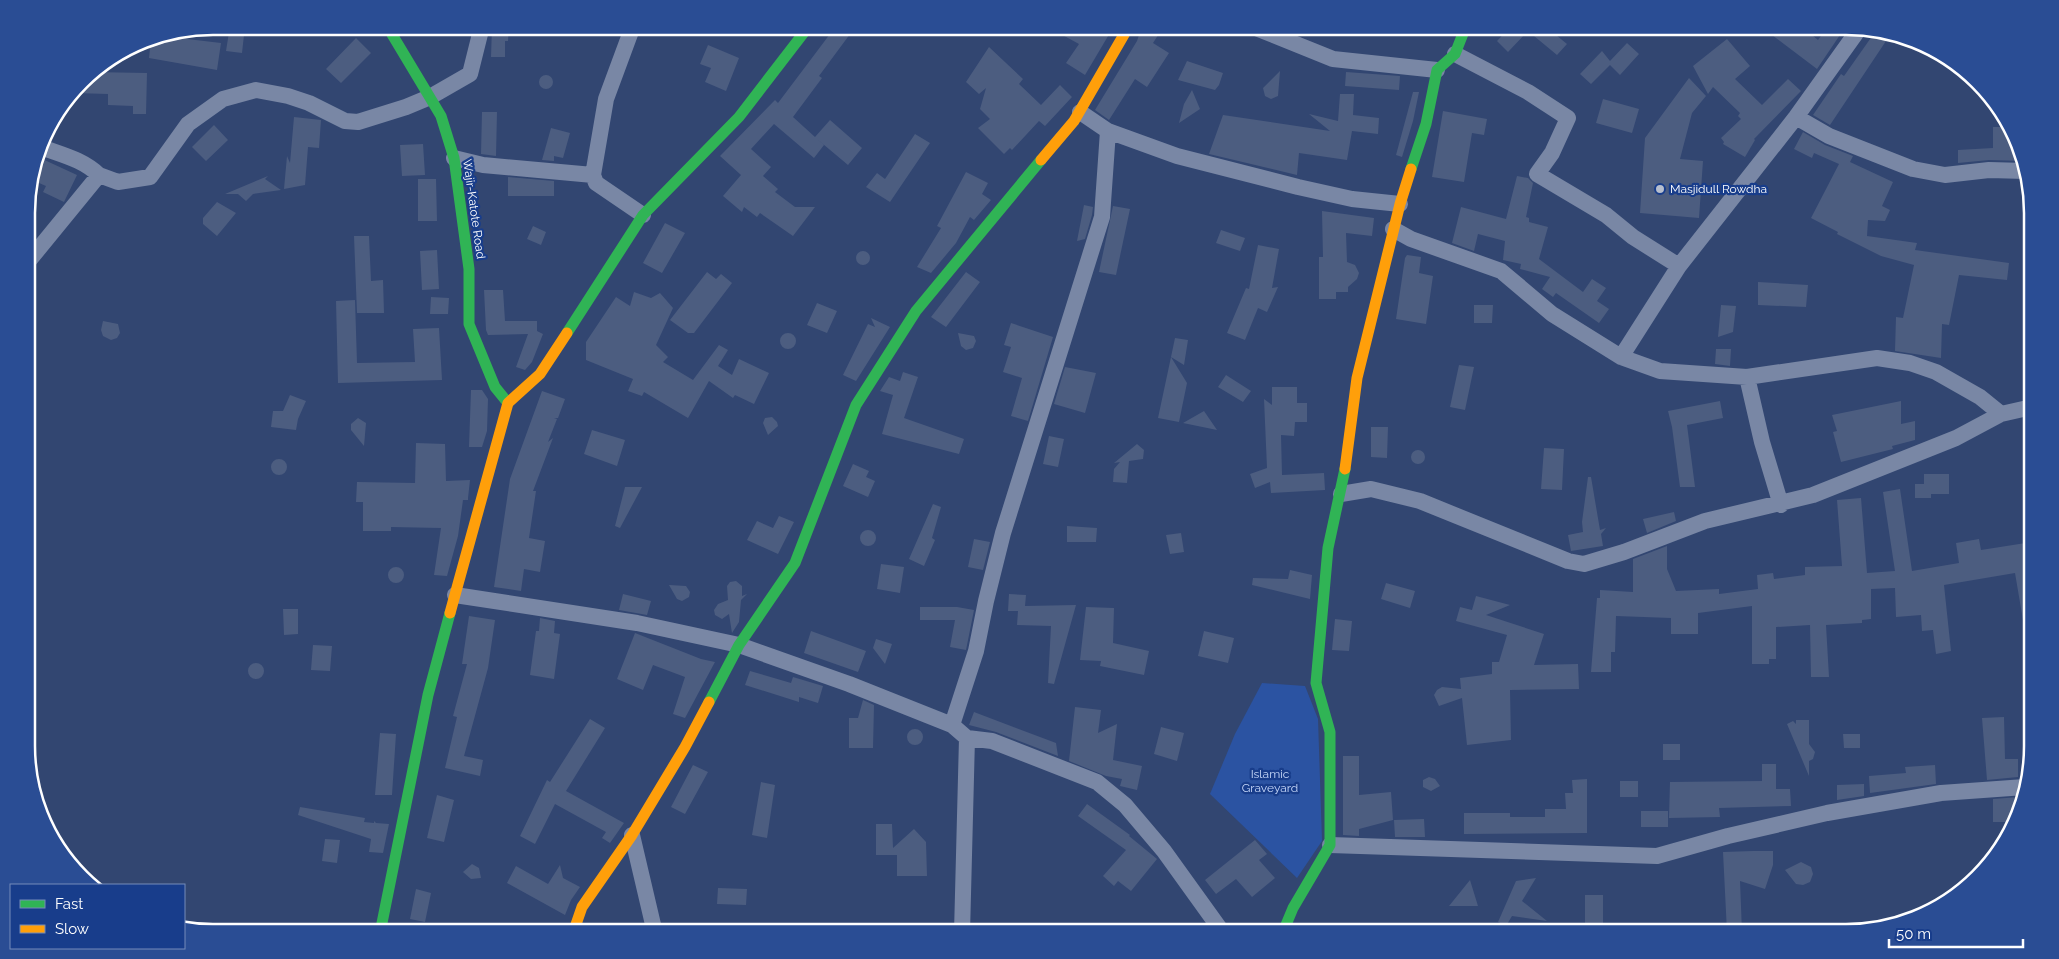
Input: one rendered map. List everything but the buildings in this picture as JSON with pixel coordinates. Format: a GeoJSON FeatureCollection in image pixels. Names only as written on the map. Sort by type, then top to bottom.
{"type":"FeatureCollection","features":[{"type":"Feature","properties":{"kind":"street","name":"Wajir-Katote Road"},"geometry":{"type":"LineString","coordinates":[[392,35],[441,116],[454,158],[469,269],[469,324],[495,387],[508,403]]}},
{"type":"Feature","properties":{"kind":"street"},"geometry":{"type":"LineString","coordinates":[[47,149],[74,158],[89,166],[98,175],[118,182],[150,177],[188,124],[206,109],[223,99],[256,90],[288,96],[309,103],[345,121],[358,122],[430,98],[470,74],[480,35]]}},
{"type":"Feature","properties":{"kind":"street"},"geometry":{"type":"LineString","coordinates":[[630,35],[606,99],[593,174],[596,182],[643,215]]}},
{"type":"Feature","properties":{"kind":"street"},"geometry":{"type":"LineString","coordinates":[[382,924],[428,695],[508,403],[540,374],[643,215],[739,117],[802,35]]}},
{"type":"Feature","properties":{"kind":"street"},"geometry":{"type":"LineString","coordinates":[[577,924],[582,907],[632,835],[694,731],[738,645],[795,563],[856,405],[916,311],[1017,192],[1080,112],[1124,35]]}},
{"type":"Feature","properties":{"kind":"street"},"geometry":{"type":"LineString","coordinates":[[1274,35],[1334,59],[1437,70]]}},
{"type":"Feature","properties":{"kind":"street"},"geometry":{"type":"LineString","coordinates":[[1286,924],[1293,908],[1330,845],[1330,732],[1316,683],[1328,548],[1348,457],[1357,378],[1393,229],[1426,124],[1437,70],[1455,54],[1462,35]]}},
{"type":"Feature","properties":{"kind":"street"},"geometry":{"type":"LineString","coordinates":[[1621,357],[1679,266],[1796,117],[1855,35]]}},
{"type":"Feature","properties":{"kind":"street"},"geometry":{"type":"LineString","coordinates":[[1455,54],[1528,92],[1568,118],[1552,153],[1537,174],[1606,215],[1633,237],[1679,266]]}},
{"type":"Feature","properties":{"kind":"street"},"geometry":{"type":"LineString","coordinates":[[1080,112],[1108,131],[1176,156],[1288,185],[1352,198],[1400,204]]}},
{"type":"Feature","properties":{"kind":"street"},"geometry":{"type":"LineString","coordinates":[[1796,117],[1829,136],[1913,169],[1945,175],[1989,170],[2019,171]]}},
{"type":"Feature","properties":{"kind":"street"},"geometry":{"type":"LineString","coordinates":[[952,724],[976,651],[986,601],[1004,533],[1102,217],[1108,131]]}},
{"type":"Feature","properties":{"kind":"street"},"geometry":{"type":"LineString","coordinates":[[454,158],[483,165],[593,174]]}},
{"type":"Feature","properties":{"kind":"street"},"geometry":{"type":"LineString","coordinates":[[35,253],[98,175]]}},
{"type":"Feature","properties":{"kind":"street"},"geometry":{"type":"LineString","coordinates":[[1393,229],[1411,239],[1501,272],[1552,314],[1621,357],[1660,370],[1747,377],[1877,358],[1910,363],[1936,372],[1980,397],[2001,414]]}},
{"type":"Feature","properties":{"kind":"street"},"geometry":{"type":"LineString","coordinates":[[1747,377],[1762,442],[1781,504]]}},
{"type":"Feature","properties":{"kind":"street"},"geometry":{"type":"LineString","coordinates":[[1341,494],[1371,488],[1420,501],[1568,562],[1584,564],[1624,552],[1705,521],[1813,495],[1956,438],[2001,414],[2024,409]]}},
{"type":"Feature","properties":{"kind":"street"},"geometry":{"type":"LineString","coordinates":[[455,595],[637,623],[738,645],[849,684],[952,724],[967,738],[992,741],[1097,782],[1125,805],[1164,851],[1217,924]]}},
{"type":"Feature","properties":{"kind":"street"},"geometry":{"type":"LineString","coordinates":[[962,924],[967,738]]}},
{"type":"Feature","properties":{"kind":"street"},"geometry":{"type":"LineString","coordinates":[[1330,845],[1657,856],[1728,836],[1827,814],[1941,793],[2019,787]]}},
{"type":"Feature","properties":{"kind":"street"},"geometry":{"type":"LineString","coordinates":[[632,835],[653,924]]}},
{"type":"Feature","properties":{"kind":"green space","name":"Islamic Graveyard"},"geometry":{"type":"Polygon","coordinates":[[[1262,683],[1305,686],[1318,719],[1322,841],[1297,878],[1210,794],[1235,734],[1262,683]]]}},
{"type":"Feature","properties":{"kind":"traffic: fast"},"geometry":{"type":"LineString","coordinates":[[392,35],[441,116],[454,158],[469,269],[469,324],[495,387],[508,403]]}},
{"type":"Feature","properties":{"kind":"traffic: fast"},"geometry":{"type":"LineString","coordinates":[[567,333],[643,215],[739,117],[802,35]]}},
{"type":"Feature","properties":{"kind":"traffic: fast"},"geometry":{"type":"LineString","coordinates":[[1411,169],[1426,124],[1437,70],[1455,54],[1462,35]]}},
{"type":"Feature","properties":{"kind":"traffic: fast"},"geometry":{"type":"LineString","coordinates":[[709,702],[739,645],[795,563],[856,405],[916,311],[1041,160]]}},
{"type":"Feature","properties":{"kind":"traffic: fast"},"geometry":{"type":"LineString","coordinates":[[1286,924],[1293,908],[1330,845],[1330,732],[1316,683],[1328,548],[1345,469]]}},
{"type":"Feature","properties":{"kind":"traffic: fast"},"geometry":{"type":"LineString","coordinates":[[382,924],[428,695],[450,613]]}},
{"type":"Feature","properties":{"kind":"traffic: slow"},"geometry":{"type":"LineString","coordinates":[[1041,160],[1074,121],[1124,35]]}},
{"type":"Feature","properties":{"kind":"traffic: slow"},"geometry":{"type":"LineString","coordinates":[[1345,469],[1357,378],[1400,204],[1411,169]]}},
{"type":"Feature","properties":{"kind":"traffic: slow"},"geometry":{"type":"LineString","coordinates":[[450,613],[508,403],[540,374],[567,333]]}},
{"type":"Feature","properties":{"kind":"traffic: slow"},"geometry":{"type":"LineString","coordinates":[[576,924],[582,907],[632,835],[685,747],[709,702]]}},
{"type":"Feature","properties":{"kind":"place","name":"Masjidull Rowdha"},"geometry":{"type":"Point","coordinates":[1660,189]}}]}
